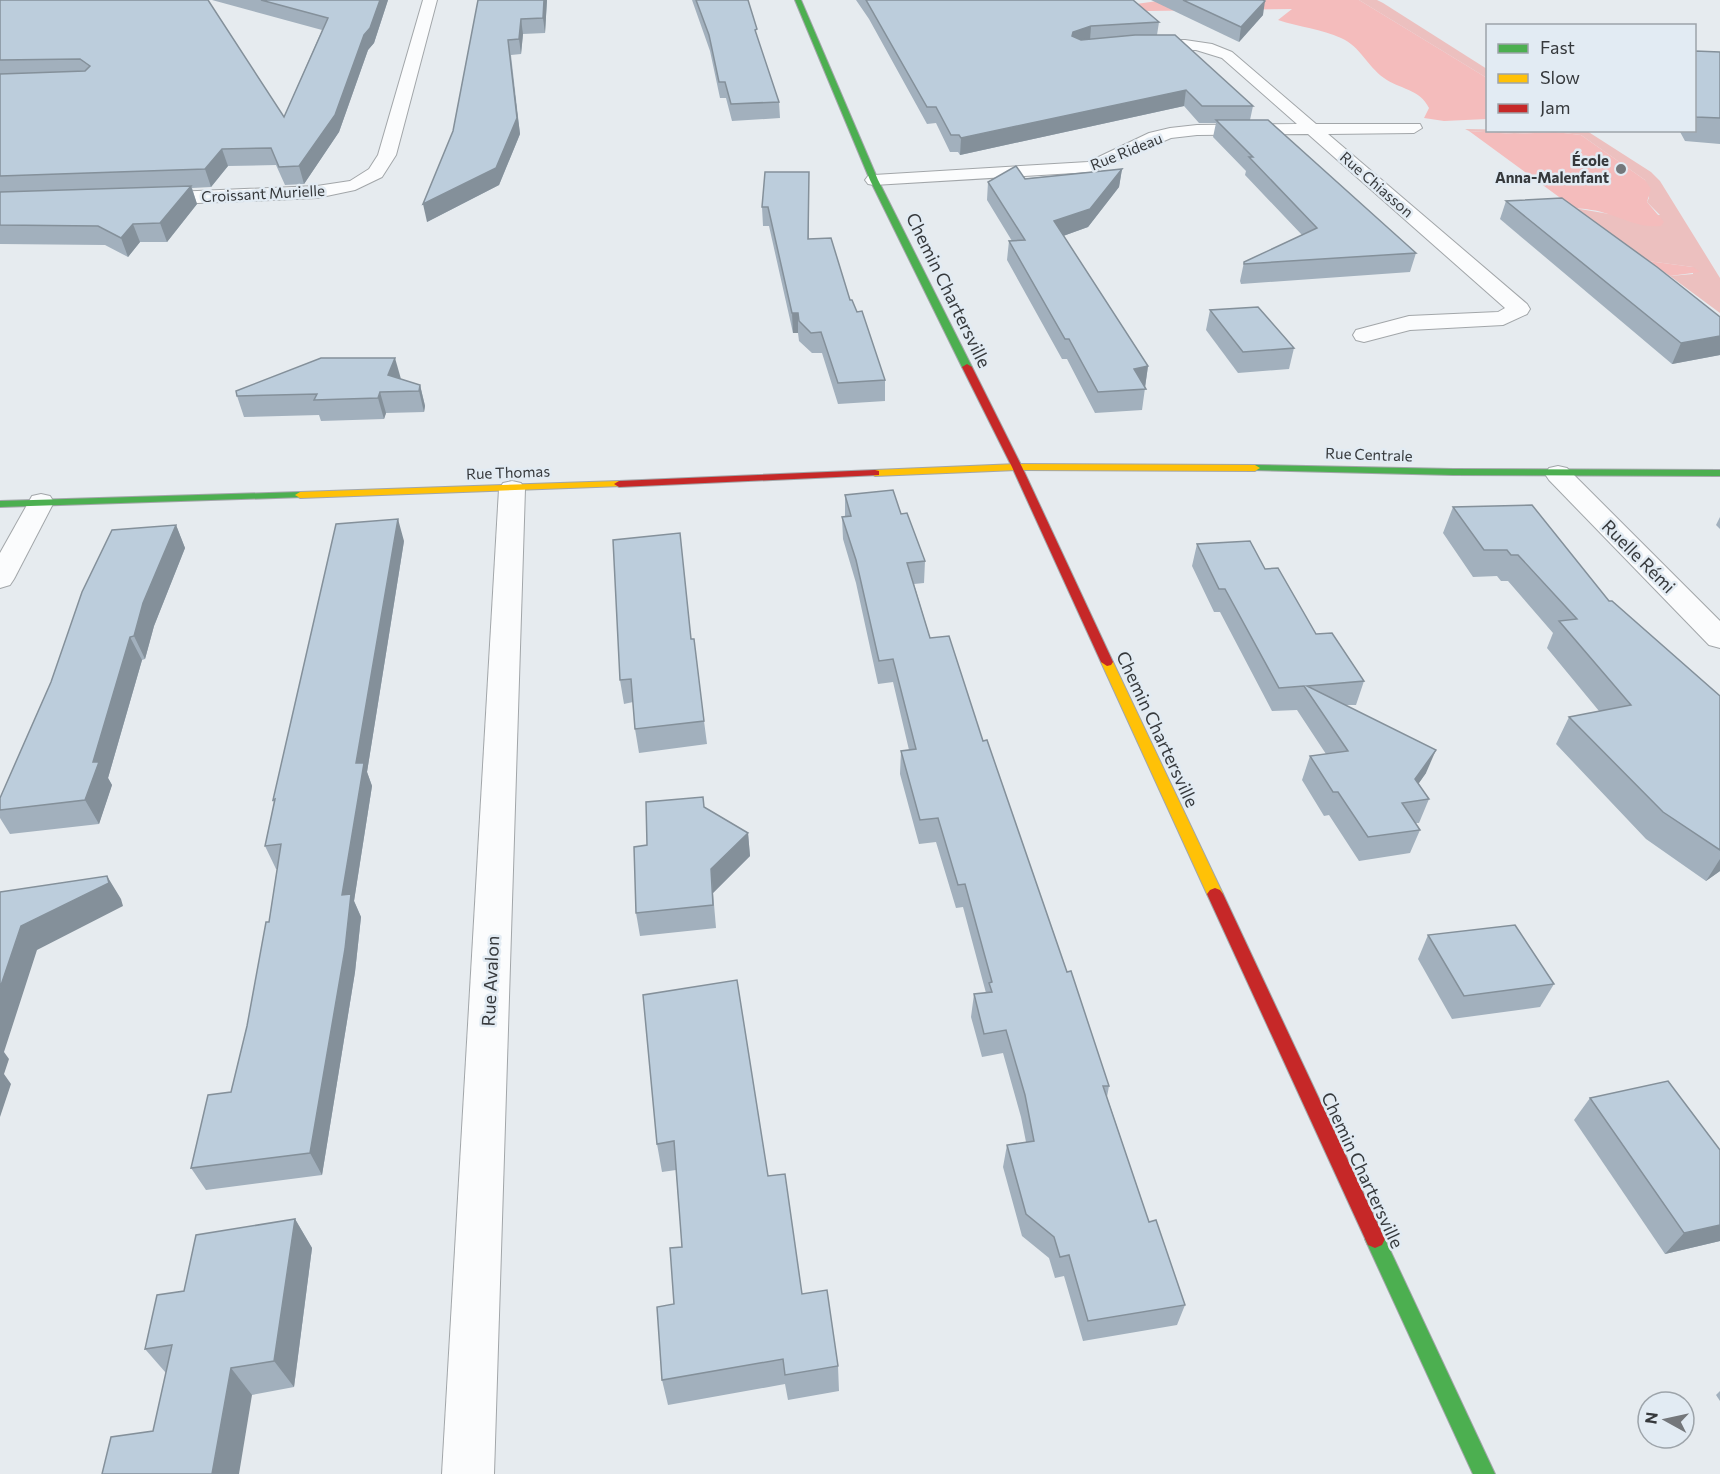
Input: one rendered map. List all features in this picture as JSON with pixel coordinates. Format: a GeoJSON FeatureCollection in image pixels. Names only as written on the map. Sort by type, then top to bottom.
{"type":"FeatureCollection","features":[{"type":"Feature","properties":{"kind":"street","name":"Croissant Murielle"},"geometry":{"type":"LineString","coordinates":[[127,199],[317,192],[355,185],[376,173],[387,155],[430,0]]}},
{"type":"Feature","properties":{"kind":"street","name":"Chemin Chartersville"},"geometry":{"type":"LineString","coordinates":[[798,0],[874,180],[1017,467],[1484,1474]]}},
{"type":"Feature","properties":{"kind":"street","name":"Rue Chiasson"},"geometry":{"type":"LineString","coordinates":[[1119,45],[1196,45],[1215,48],[1227,55],[1519,309],[1503,318],[1409,324],[1364,335]]}},
{"type":"Feature","properties":{"kind":"street","name":"Rue Rideau"},"geometry":{"type":"LineString","coordinates":[[874,180],[1091,167],[1155,137],[1170,133],[1205,130],[1414,128]]}},
{"type":"Feature","properties":{"kind":"street","name":"Rue Centrale"},"geometry":{"type":"LineString","coordinates":[[1017,467],[1180,466],[1558,474],[1720,473]]}},
{"type":"Feature","properties":{"kind":"street","name":"Rue Thomas"},"geometry":{"type":"LineString","coordinates":[[0,504],[512,489],[1017,467]]}},
{"type":"Feature","properties":{"kind":"street","name":"Ruelle Rémi"},"geometry":{"type":"LineString","coordinates":[[1558,474],[1720,638]]}},
{"type":"Feature","properties":{"kind":"street","name":"Rue Avalon"},"geometry":{"type":"LineString","coordinates":[[468,1474],[512,489]]}},
{"type":"Feature","properties":{"kind":"street"},"geometry":{"type":"LineString","coordinates":[[0,579],[41,502]]}},
{"type":"Feature","properties":{"kind":"shaded area"},"geometry":{"type":"Polygon","coordinates":[[[1165,0],[1359,0],[1486,77],[1486,119],[1444,121],[1424,118],[1429,108],[1420,97],[1384,78],[1348,42],[1326,32],[1278,20],[1292,9],[1078,12],[1165,0]]]}},
{"type":"Feature","properties":{"kind":"shaded area"},"geometry":{"type":"Polygon","coordinates":[[[1359,0],[1377,0],[1383,3],[1486,68],[1486,77],[1359,0]]]}},
{"type":"Feature","properties":{"kind":"shaded area"},"geometry":{"type":"Polygon","coordinates":[[[1465,129],[1486,129],[1486,132],[1555,132],[1514,134],[1469,131],[1465,129]]]}},
{"type":"Feature","properties":{"kind":"shaded area"},"geometry":{"type":"Polygon","coordinates":[[[1469,131],[1514,134],[1555,132],[1581,135],[1645,180],[1651,189],[1647,202],[1664,222],[1661,226],[1647,226],[1600,212],[1574,208],[1469,131]]]}},
{"type":"Feature","properties":{"kind":"shaded area"},"geometry":{"type":"Polygon","coordinates":[[[1555,132],[1589,132],[1651,172],[1660,181],[1720,278],[1720,313],[1670,276],[1693,274],[1693,267],[1648,261],[1574,208],[1609,214],[1660,215],[1647,202],[1649,198],[1645,180],[1581,135],[1555,132]]]}},
{"type":"Feature","properties":{"kind":"shaded area"},"geometry":{"type":"Polygon","coordinates":[[[1648,261],[1693,267],[1700,272],[1670,276],[1648,261]]]}},
{"type":"Feature","properties":{"kind":"building"},"geometry":{"type":"Polygon","coordinates":[[[0,0],[208,0],[284,117],[328,18],[261,0],[380,0],[370,28],[364,35],[335,115],[299,166],[279,167],[271,148],[222,149],[205,169],[0,176],[0,74],[85,71],[90,66],[80,59],[0,60],[0,0]]]}},
{"type":"Feature","properties":{"kind":"building"},"geometry":{"type":"Polygon","coordinates":[[[478,0],[544,0],[543,18],[521,19],[519,39],[508,40],[517,118],[496,168],[423,204],[453,131],[478,0]]]}},
{"type":"Feature","properties":{"kind":"building"},"geometry":{"type":"Polygon","coordinates":[[[696,0],[748,0],[757,29],[755,30],[779,102],[731,104],[725,82],[719,82],[709,35],[696,0]]]}},
{"type":"Feature","properties":{"kind":"building"},"geometry":{"type":"Polygon","coordinates":[[[866,0],[1133,0],[1159,22],[1091,26],[1073,32],[1072,36],[1081,40],[1135,35],[1175,35],[1253,106],[1202,106],[1186,90],[961,138],[959,135],[951,135],[936,107],[927,107],[866,0]]]}},
{"type":"Feature","properties":{"kind":"building"},"geometry":{"type":"Polygon","coordinates":[[[1183,0],[1263,0],[1265,1],[1241,27],[1183,0]]]}},
{"type":"Feature","properties":{"kind":"building"},"geometry":{"type":"Polygon","coordinates":[[[1696,51],[1720,52],[1720,118],[1696,117],[1696,51]]]}},
{"type":"Feature","properties":{"kind":"building"},"geometry":{"type":"Polygon","coordinates":[[[1216,120],[1268,120],[1416,253],[1244,264],[1317,228],[1216,120]]]}},
{"type":"Feature","properties":{"kind":"building"},"geometry":{"type":"Polygon","coordinates":[[[1016,166],[1025,179],[1122,169],[1090,209],[1054,221],[1148,366],[1134,369],[1146,389],[1098,392],[1069,339],[1065,339],[1009,241],[1025,240],[988,182],[1016,166]]]}},
{"type":"Feature","properties":{"kind":"building"},"geometry":{"type":"Polygon","coordinates":[[[765,172],[809,172],[808,239],[831,238],[850,300],[857,312],[862,311],[885,380],[838,383],[821,332],[811,333],[799,321],[798,313],[792,313],[768,207],[762,207],[765,172]]]}},
{"type":"Feature","properties":{"kind":"building"},"geometry":{"type":"Polygon","coordinates":[[[191,186],[160,223],[133,224],[121,238],[98,226],[0,225],[0,192],[191,186]]]}},
{"type":"Feature","properties":{"kind":"building"},"geometry":{"type":"Polygon","coordinates":[[[1562,198],[1657,267],[1720,317],[1720,336],[1681,343],[1506,201],[1562,198]]]}},
{"type":"Feature","properties":{"kind":"building"},"geometry":{"type":"Polygon","coordinates":[[[1258,307],[1294,348],[1243,352],[1210,310],[1258,307]]]}},
{"type":"Feature","properties":{"kind":"building"},"geometry":{"type":"Polygon","coordinates":[[[321,358],[395,358],[388,375],[420,385],[419,391],[380,392],[378,398],[314,400],[317,394],[237,396],[236,391],[321,358]]]}},
{"type":"Feature","properties":{"kind":"building"},"geometry":{"type":"Polygon","coordinates":[[[893,490],[901,514],[907,513],[925,561],[907,563],[930,638],[949,636],[983,741],[987,740],[1067,972],[1071,971],[1109,1086],[1103,1086],[1149,1222],[1156,1220],[1185,1305],[1088,1321],[1069,1255],[1060,1257],[1054,1237],[1026,1214],[1007,1145],[1034,1141],[1025,1095],[1006,1030],[984,1034],[974,994],[992,992],[989,983],[992,982],[965,884],[958,885],[938,818],[920,820],[901,751],[916,749],[893,659],[879,661],[856,560],[842,517],[851,516],[845,495],[893,490]]]}},
{"type":"Feature","properties":{"kind":"building"},"geometry":{"type":"Polygon","coordinates":[[[1532,505],[1609,601],[1612,601],[1720,696],[1720,850],[1663,812],[1569,717],[1631,705],[1559,621],[1577,619],[1518,555],[1511,555],[1507,550],[1484,550],[1453,507],[1532,505]]]}},
{"type":"Feature","properties":{"kind":"building"},"geometry":{"type":"Polygon","coordinates":[[[398,519],[356,763],[364,763],[342,895],[351,894],[345,949],[310,1153],[191,1168],[208,1095],[231,1092],[247,1026],[266,922],[269,922],[281,844],[265,846],[275,799],[273,800],[336,524],[398,519]]]}},
{"type":"Feature","properties":{"kind":"building"},"geometry":{"type":"Polygon","coordinates":[[[176,525],[143,603],[134,636],[130,637],[93,762],[99,762],[85,800],[0,810],[0,798],[51,682],[82,592],[112,530],[176,525]]]}},
{"type":"Feature","properties":{"kind":"building"},"geometry":{"type":"Polygon","coordinates":[[[680,533],[691,639],[694,639],[704,721],[635,729],[631,679],[620,680],[613,540],[680,533]]]}},
{"type":"Feature","properties":{"kind":"building"},"geometry":{"type":"Polygon","coordinates":[[[1250,541],[1265,569],[1278,568],[1316,634],[1332,633],[1364,681],[1307,686],[1436,750],[1415,779],[1429,799],[1402,803],[1420,830],[1368,837],[1338,792],[1333,792],[1310,756],[1348,751],[1304,686],[1279,688],[1225,589],[1219,589],[1197,544],[1250,541]]]}},
{"type":"Feature","properties":{"kind":"building"},"geometry":{"type":"Polygon","coordinates":[[[703,797],[704,807],[748,833],[711,869],[713,905],[636,913],[634,847],[647,845],[646,802],[703,797]]]}},
{"type":"Feature","properties":{"kind":"building"},"geometry":{"type":"Polygon","coordinates":[[[107,876],[109,883],[21,926],[0,988],[0,892],[107,876]]]}},
{"type":"Feature","properties":{"kind":"building"},"geometry":{"type":"Polygon","coordinates":[[[1515,925],[1554,984],[1464,996],[1428,935],[1515,925]]]}},
{"type":"Feature","properties":{"kind":"building"},"geometry":{"type":"Polygon","coordinates":[[[737,980],[768,1176],[785,1174],[802,1294],[827,1290],[838,1366],[785,1375],[783,1359],[662,1380],[657,1307],[674,1304],[670,1248],[682,1247],[674,1141],[657,1144],[643,995],[737,980]]]}},
{"type":"Feature","properties":{"kind":"building"},"geometry":{"type":"Polygon","coordinates":[[[1668,1081],[1720,1150],[1720,1225],[1684,1233],[1590,1098],[1668,1081]]]}},
{"type":"Feature","properties":{"kind":"building"},"geometry":{"type":"Polygon","coordinates":[[[295,1219],[274,1361],[231,1368],[212,1474],[102,1474],[111,1437],[153,1431],[172,1345],[145,1349],[157,1295],[184,1291],[196,1235],[295,1219]]]}},
{"type":"Feature","properties":{"kind":"traffic: fast"},"geometry":{"type":"LineString","coordinates":[[798,0],[874,180],[967,367]]}},
{"type":"Feature","properties":{"kind":"traffic: fast"},"geometry":{"type":"LineString","coordinates":[[1255,468],[1453,472],[1720,473]]}},
{"type":"Feature","properties":{"kind":"traffic: fast"},"geometry":{"type":"LineString","coordinates":[[0,504],[300,495]]}},
{"type":"Feature","properties":{"kind":"traffic: fast"},"geometry":{"type":"LineString","coordinates":[[1375,1239],[1484,1474]]}},
{"type":"Feature","properties":{"kind":"traffic: slow"},"geometry":{"type":"LineString","coordinates":[[875,473],[1017,467],[1255,468]]}},
{"type":"Feature","properties":{"kind":"traffic: slow"},"geometry":{"type":"LineString","coordinates":[[300,495],[619,484]]}},
{"type":"Feature","properties":{"kind":"traffic: slow"},"geometry":{"type":"LineString","coordinates":[[1107,662],[1215,894]]}},
{"type":"Feature","properties":{"kind":"traffic: jam"},"geometry":{"type":"LineString","coordinates":[[967,367],[1017,467],[1107,662]]}},
{"type":"Feature","properties":{"kind":"traffic: jam"},"geometry":{"type":"LineString","coordinates":[[619,484],[875,473]]}},
{"type":"Feature","properties":{"kind":"traffic: jam"},"geometry":{"type":"LineString","coordinates":[[1215,894],[1375,1239]]}},
{"type":"Feature","properties":{"kind":"place","name":"École Anna-Malenfant"},"geometry":{"type":"Point","coordinates":[1621,169]}}]}
